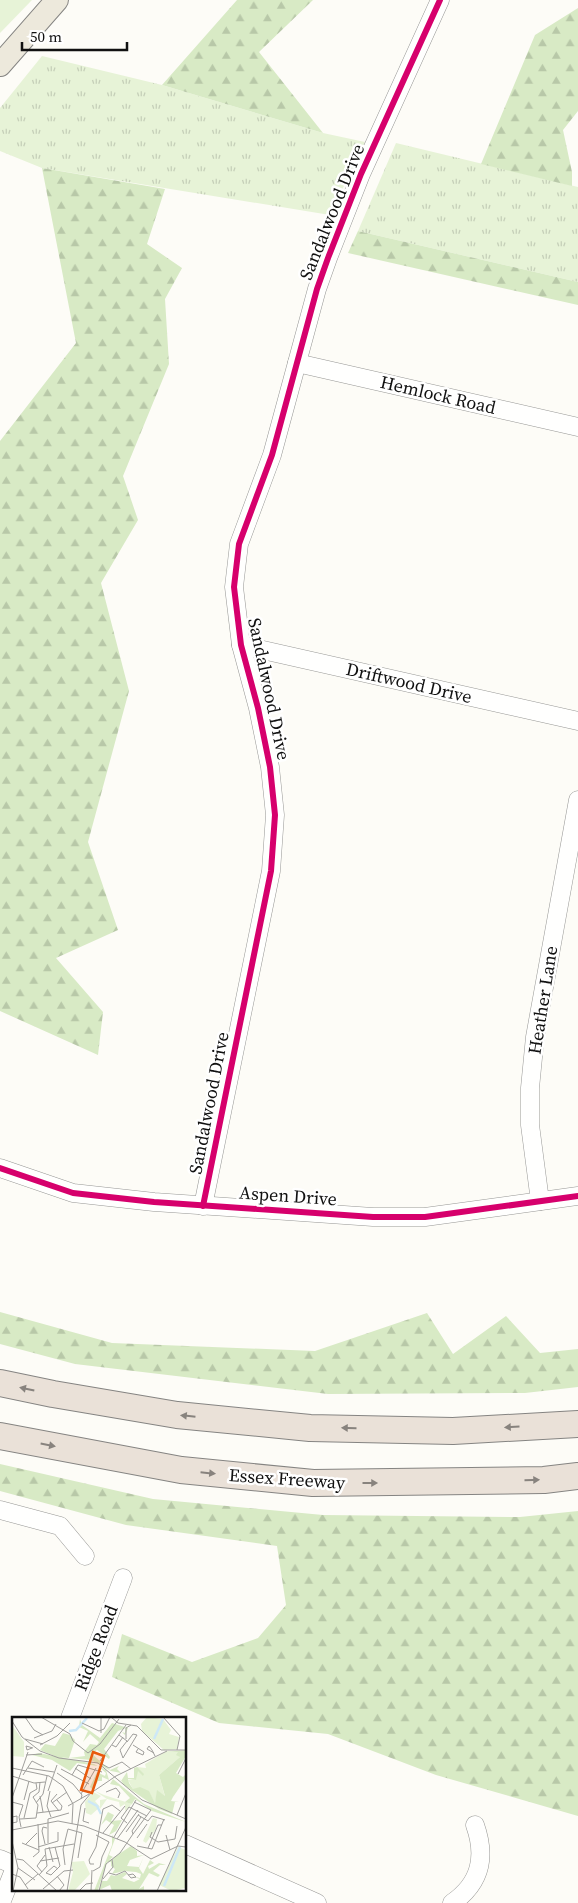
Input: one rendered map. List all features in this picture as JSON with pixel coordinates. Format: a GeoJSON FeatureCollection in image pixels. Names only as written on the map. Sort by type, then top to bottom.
{"type":"FeatureCollection","features":[{"type":"Feature","properties":{"kind":"highway"},"geometry":{"type":"LineString","coordinates":[[0,1383],[177,1415],[310,1428],[452,1431],[578,1424]]}},
{"type":"Feature","properties":{"kind":"highway","name":"Essex Freeway"},"geometry":{"type":"LineString","coordinates":[[0,1436],[181,1470],[313,1483],[544,1480],[578,1476]]}},
{"type":"Feature","properties":{"kind":"main road"},"geometry":{"type":"LineString","coordinates":[[0,65],[57,0]]}},
{"type":"Feature","properties":{"kind":"street","name":"Sandalwood Drive"},"geometry":{"type":"LineString","coordinates":[[203,1206],[271,871],[274,815],[270,767],[258,708],[241,645],[234,587],[239,544],[272,455],[317,289],[328,258],[362,174],[440,0]]}},
{"type":"Feature","properties":{"kind":"street","name":"Hemlock Road"},"geometry":{"type":"LineString","coordinates":[[297,363],[578,428]]}},
{"type":"Feature","properties":{"kind":"street","name":"Driftwood Drive"},"geometry":{"type":"LineString","coordinates":[[241,645],[578,721]]}},
{"type":"Feature","properties":{"kind":"street","name":"Heather Lane"},"geometry":{"type":"LineString","coordinates":[[540,1201],[530,1125],[530,1088],[535,1037],[578,800]]}},
{"type":"Feature","properties":{"kind":"street","name":"Aspen Drive"},"geometry":{"type":"LineString","coordinates":[[0,1168],[73,1193],[203,1206],[373,1217],[425,1217],[578,1196]]}},
{"type":"Feature","properties":{"kind":"street"},"geometry":{"type":"LineString","coordinates":[[0,1510],[60,1526],[85,1556]]}},
{"type":"Feature","properties":{"kind":"street","name":"Ridge Road"},"geometry":{"type":"LineString","coordinates":[[70,1717],[123,1578]]}},
{"type":"Feature","properties":{"kind":"street"},"geometry":{"type":"LineString","coordinates":[[452,1903],[470,1885],[481,1865],[481,1841],[475,1825]]}},
{"type":"Feature","properties":{"kind":"street"},"geometry":{"type":"LineString","coordinates":[[186,1844],[316,1903]]}},
{"type":"Feature","properties":{"kind":"street"},"geometry":{"type":"LineString","coordinates":[[0,1860],[12,1865]]}},
{"type":"Feature","properties":{"kind":"street"},"geometry":{"type":"LineString","coordinates":[[1,1903],[12,1875]]}},
{"type":"Feature","properties":{"kind":"green space"},"geometry":{"type":"Polygon","coordinates":[[[0,0],[32,0],[0,33],[0,0]]]}},
{"type":"Feature","properties":{"kind":"green space"},"geometry":{"type":"Polygon","coordinates":[[[237,0],[313,0],[259,52],[323,133],[162,85],[237,0]]]}},
{"type":"Feature","properties":{"kind":"green space"},"geometry":{"type":"Polygon","coordinates":[[[578,8],[578,111],[563,130],[572,172],[572,186],[481,164],[535,35],[578,8]]]}},
{"type":"Feature","properties":{"kind":"green space"},"geometry":{"type":"Polygon","coordinates":[[[42,56],[162,85],[323,133],[365,142],[330,215],[42,168],[0,151],[0,108],[42,56]]]}},
{"type":"Feature","properties":{"kind":"green space"},"geometry":{"type":"Polygon","coordinates":[[[396,143],[578,187],[578,282],[358,231],[396,143]]]}},
{"type":"Feature","properties":{"kind":"green space"},"geometry":{"type":"Polygon","coordinates":[[[42,168],[165,189],[147,244],[182,268],[165,299],[169,364],[123,476],[138,520],[101,583],[129,691],[88,842],[118,930],[56,958],[103,1012],[98,1055],[0,1011],[0,441],[76,343],[42,168]]]}},
{"type":"Feature","properties":{"kind":"green space"},"geometry":{"type":"Polygon","coordinates":[[[358,231],[578,282],[578,305],[348,253],[358,231]]]}},
{"type":"Feature","properties":{"kind":"green space"},"geometry":{"type":"Polygon","coordinates":[[[0,1312],[112,1343],[315,1351],[427,1313],[453,1354],[506,1316],[540,1353],[578,1349],[578,1387],[525,1393],[328,1394],[75,1364],[0,1344],[0,1312]]]}},
{"type":"Feature","properties":{"kind":"green space"},"geometry":{"type":"Polygon","coordinates":[[[0,1464],[153,1499],[323,1515],[520,1517],[578,1511],[578,1816],[436,1775],[328,1734],[219,1723],[112,1677],[122,1634],[192,1662],[258,1638],[286,1605],[277,1546],[126,1525],[0,1491],[0,1464]]]}},
{"type":"Feature","properties":{"kind":"cycle path"},"geometry":{"type":"LineString","coordinates":[[203,1206],[271,871],[275,815],[270,767],[258,708],[241,645],[234,587],[239,544],[272,455],[317,289],[328,258],[361,174],[440,0]]}},
{"type":"Feature","properties":{"kind":"cycle path"},"geometry":{"type":"LineString","coordinates":[[0,1168],[73,1193],[154,1202],[373,1217],[425,1217],[578,1196]]}}]}
